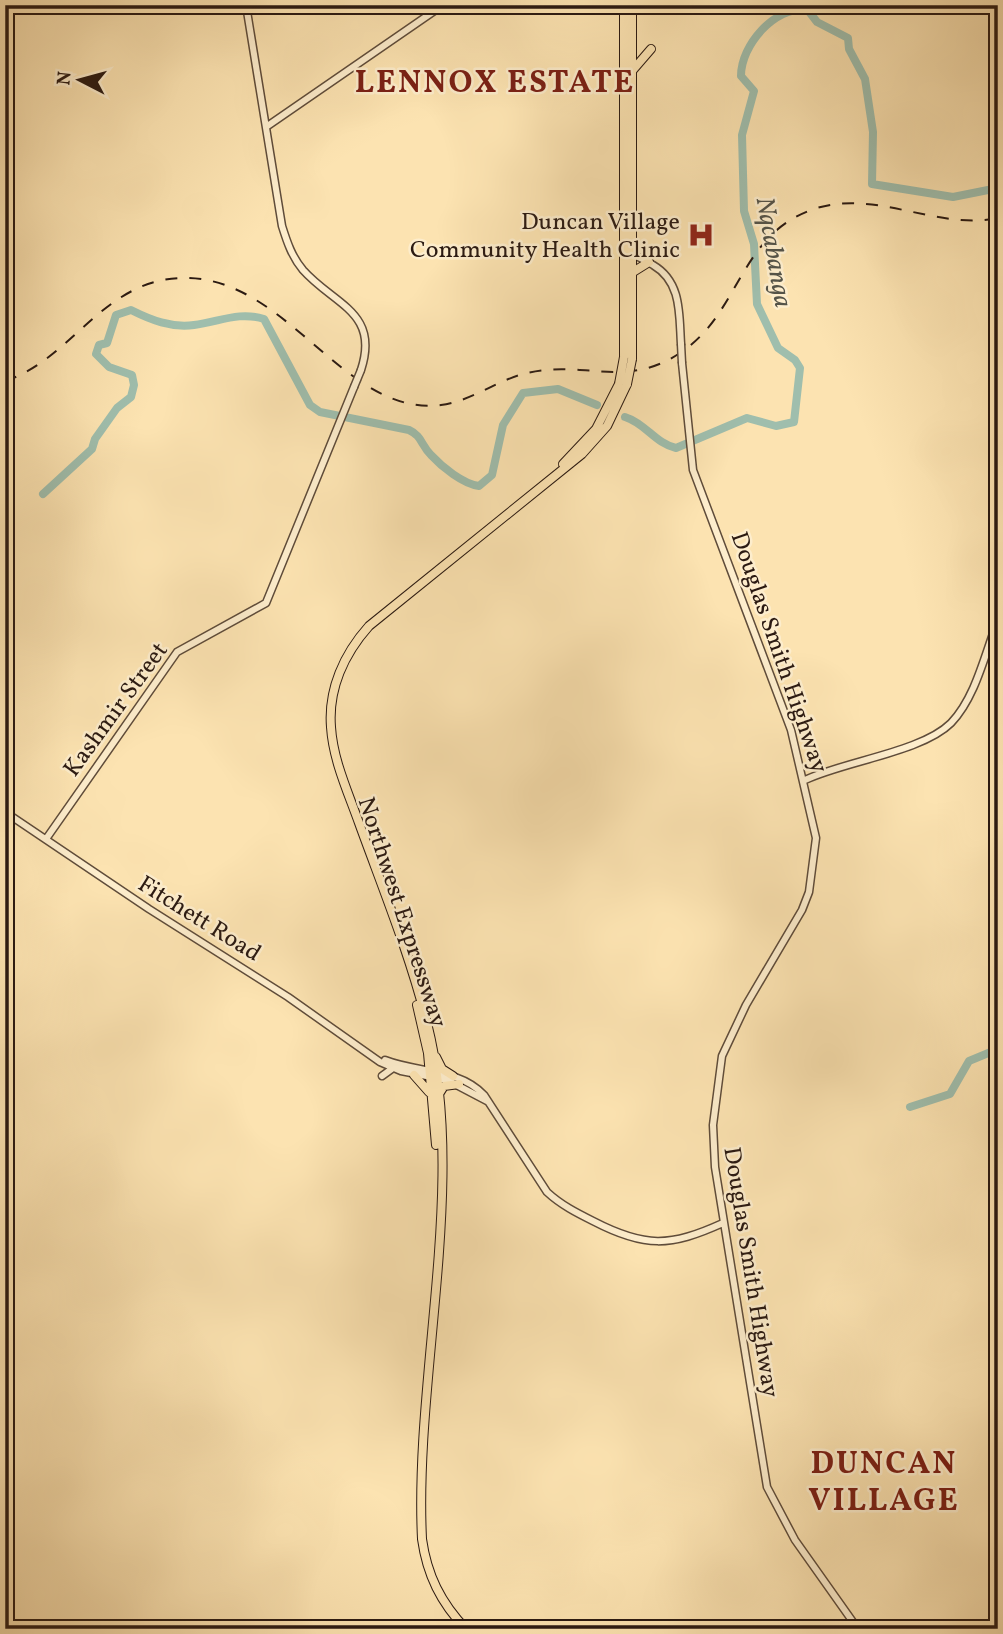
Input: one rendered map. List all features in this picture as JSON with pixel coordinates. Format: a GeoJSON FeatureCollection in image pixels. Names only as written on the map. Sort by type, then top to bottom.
{"type":"FeatureCollection","features":[{"type":"Feature","properties":{"kind":"main road"},"geometry":{"type":"LineString","coordinates":[[561,469],[607,426],[623,384],[628,358],[633,272],[629,254],[624,5]]}},
{"type":"Feature","properties":{"kind":"main road"},"geometry":{"type":"LineString","coordinates":[[628,358],[632,5]]}},
{"type":"Feature","properties":{"kind":"main road"},"geometry":{"type":"LineString","coordinates":[[632,71],[651,50]]}},
{"type":"Feature","properties":{"kind":"main road"},"geometry":{"type":"LineString","coordinates":[[633,272],[649,262]]}},
{"type":"Feature","properties":{"kind":"main road","name":"Northwest Expressway"},"geometry":{"type":"LineString","coordinates":[[466,1629],[437,1590],[422,1539],[441,1181],[430,1037],[413,974],[339,766],[331,728],[333,692],[346,658],[369,626],[561,469]]}},
{"type":"Feature","properties":{"kind":"main road","name":"Northwest Expressway"},"geometry":{"type":"LineString","coordinates":[[432,1075],[408,976],[332,758],[327,728],[329,691],[341,657],[368,621],[561,469]]}},
{"type":"Feature","properties":{"kind":"main road"},"geometry":{"type":"LineString","coordinates":[[428,1053],[414,1072],[434,1098],[442,1087],[456,1080],[438,1063],[430,1037]]}},
{"type":"Feature","properties":{"kind":"main road","name":"Northwest Expressway"},"geometry":{"type":"LineString","coordinates":[[434,1098],[435,1181],[416,1525],[426,1579],[442,1608],[460,1629]]}},
{"type":"Feature","properties":{"kind":"street","name":"Kashmir Street"},"geometry":{"type":"LineString","coordinates":[[46,839],[174,655],[185,645],[266,603],[361,370],[366,345],[359,319],[304,270],[288,246],[282,226],[246,5]]}},
{"type":"Feature","properties":{"kind":"street"},"geometry":{"type":"LineString","coordinates":[[266,127],[443,5]]}},
{"type":"Feature","properties":{"kind":"street","name":"Douglas Smith Highway"},"geometry":{"type":"LineString","coordinates":[[629,254],[662,271],[674,286],[688,446],[693,470],[764,650],[805,780],[816,838],[808,892],[796,923],[731,1032],[719,1066],[712,1148],[767,1487],[795,1540],[858,1629]]}},
{"type":"Feature","properties":{"kind":"street"},"geometry":{"type":"LineString","coordinates":[[805,780],[924,740],[941,731],[964,705],[998,620]]}},
{"type":"Feature","properties":{"kind":"street","name":"Fitchett Road"},"geometry":{"type":"LineString","coordinates":[[5,812],[149,909],[276,989],[373,1057],[393,1068],[456,1080],[487,1101],[547,1192],[562,1204],[618,1234],[663,1243],[690,1237],[723,1223]]}},
{"type":"Feature","properties":{"kind":"street","name":"Fitchett Road"},"geometry":{"type":"LineString","coordinates":[[373,1057],[414,1072]]}},
{"type":"Feature","properties":{"kind":"street"},"geometry":{"type":"LineString","coordinates":[[382,1076],[393,1068]]}},
{"type":"Feature","properties":{"kind":"waterway","name":"Nqcabanga"},"geometry":{"type":"LineString","coordinates":[[625,417],[662,442],[676,448],[747,418],[776,426],[794,422],[800,368],[795,360],[778,348],[757,304],[754,244],[744,211],[742,135],[754,91],[741,76],[742,64],[753,41],[762,30],[783,14],[807,9],[817,22],[848,38],[849,49],[865,79],[873,132],[872,184],[953,197],[998,188]]}},
{"type":"Feature","properties":{"kind":"waterway","name":"Nqcabanga"},"geometry":{"type":"LineString","coordinates":[[43,494],[92,449],[95,439],[117,408],[131,397],[134,385],[132,375],[109,367],[96,354],[99,345],[107,343],[116,315],[131,310],[154,320],[177,325],[194,325],[246,316],[264,319],[310,405],[320,412],[409,430],[417,435],[447,470],[466,482],[479,486],[492,475],[503,425],[523,393],[558,389],[597,405]]}},
{"type":"Feature","properties":{"kind":"waterway"},"geometry":{"type":"LineString","coordinates":[[910,1107],[950,1094],[969,1061],[998,1049]]}},
{"type":"Feature","properties":{"kind":"railway"},"geometry":{"type":"LineString","coordinates":[[5,381],[47,359],[100,312],[140,287],[163,280],[205,280],[242,292],[276,313],[371,388],[404,402],[441,405],[527,373],[569,369],[626,372],[666,361],[705,332],[755,255],[770,237],[788,222],[811,210],[835,204],[858,203],[951,219],[998,218]]}},
{"type":"Feature","properties":{"kind":"place","name":"Duncan Village Community Health Clinic"},"geometry":{"type":"Point","coordinates":[701,235]}},
{"type":"Feature","properties":{"kind":"district","name":"LENNOX ESTATE"},"geometry":{"type":"Point","coordinates":[495,81]}},
{"type":"Feature","properties":{"kind":"district","name":"DUNCAN VILLAGE"},"geometry":{"type":"Point","coordinates":[884,1480]}}]}
